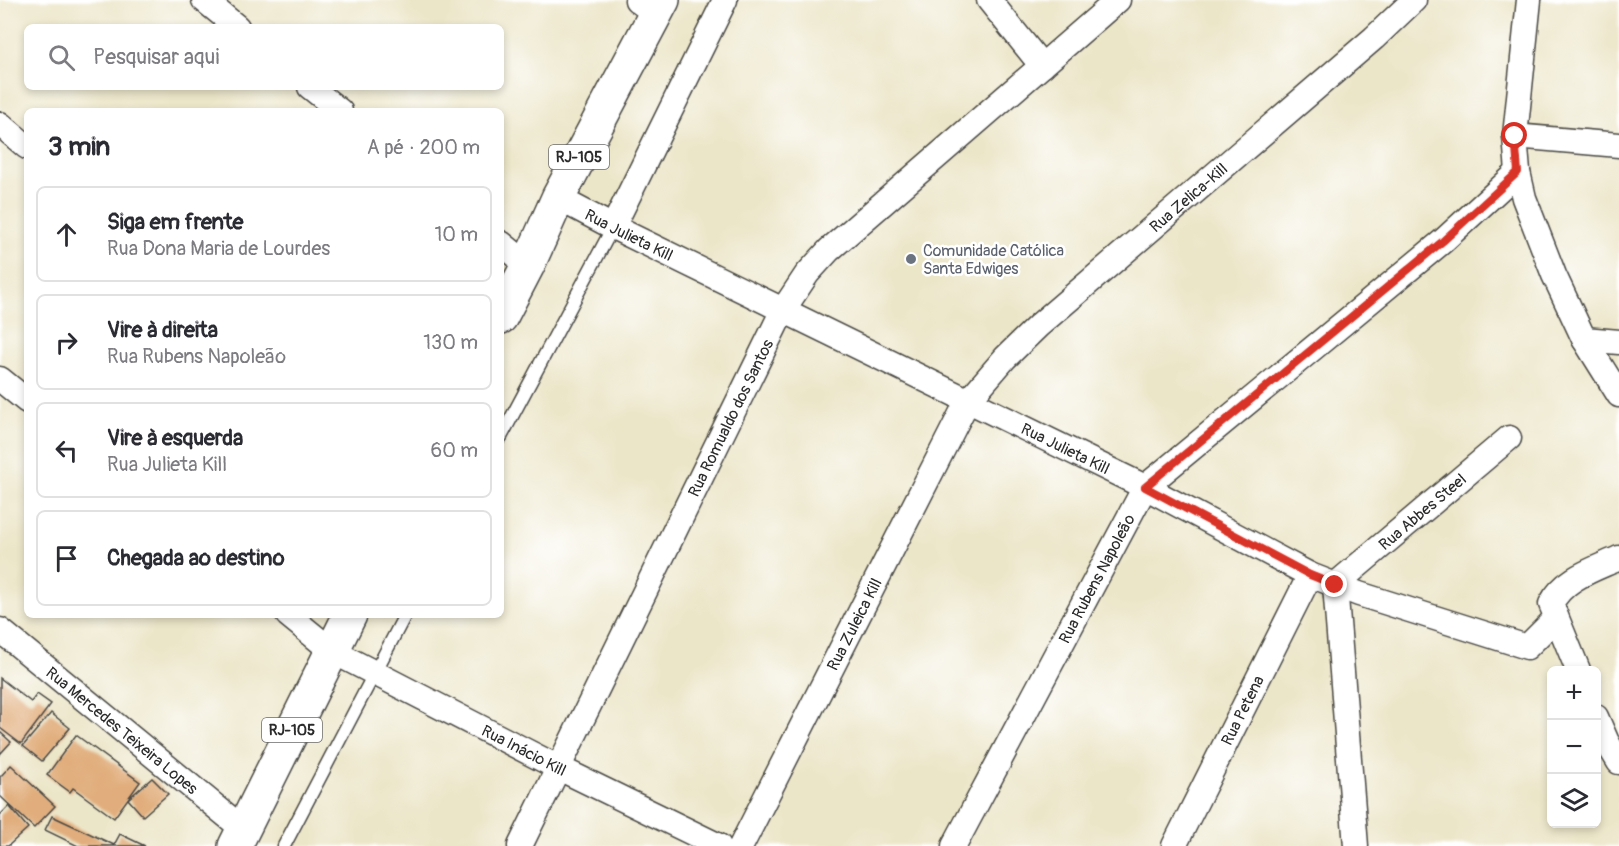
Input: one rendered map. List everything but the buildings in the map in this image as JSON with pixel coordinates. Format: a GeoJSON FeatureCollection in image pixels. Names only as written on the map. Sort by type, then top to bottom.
{"type":"FeatureCollection","features":[{"type":"Feature","properties":{"kind":"main road","name":"RJ-105"},"geometry":{"type":"LineString","coordinates":[[504,311],[558,198],[609,100],[652,5]]}},
{"type":"Feature","properties":{"kind":"main road","name":"RJ-105"},"geometry":{"type":"LineString","coordinates":[[239,838],[348,618]]}},
{"type":"Feature","properties":{"kind":"street"},"geometry":{"type":"LineString","coordinates":[[204,0],[233,24]]}},
{"type":"Feature","properties":{"kind":"street"},"geometry":{"type":"LineString","coordinates":[[613,227],[725,0]]}},
{"type":"Feature","properties":{"kind":"street"},"geometry":{"type":"LineString","coordinates":[[989,0],[1042,66]]}},
{"type":"Feature","properties":{"kind":"street","name":"Rua Romualdo dos Santos"},"geometry":{"type":"LineString","coordinates":[[520,846],[783,310],[807,274],[829,250],[1118,0]]}},
{"type":"Feature","properties":{"kind":"street","name":"Rua Zelica-Kill"},"geometry":{"type":"LineString","coordinates":[[968,402],[1005,358],[1038,326],[1374,38],[1414,0]]}},
{"type":"Feature","properties":{"kind":"street"},"geometry":{"type":"LineString","coordinates":[[1529,0],[1515,136],[1518,172],[1524,198],[1554,275],[1584,339],[1619,394]]}},
{"type":"Feature","properties":{"kind":"street"},"geometry":{"type":"LineString","coordinates":[[314,90],[335,108]]}},
{"type":"Feature","properties":{"kind":"street"},"geometry":{"type":"LineString","coordinates":[[0,124],[24,144]]}},
{"type":"Feature","properties":{"kind":"street"},"geometry":{"type":"LineString","coordinates":[[1515,136],[1619,145]]}},
{"type":"Feature","properties":{"kind":"street","name":"Rua Rubens Napoleão"},"geometry":{"type":"LineString","coordinates":[[954,846],[1145,487],[1443,241],[1518,172]]}},
{"type":"Feature","properties":{"kind":"street","name":"Rua Julieta Kill"},"geometry":{"type":"LineString","coordinates":[[558,198],[968,402],[1145,487],[1310,575],[1527,647],[1553,611]]}},
{"type":"Feature","properties":{"kind":"street"},"geometry":{"type":"LineString","coordinates":[[504,245],[528,265]]}},
{"type":"Feature","properties":{"kind":"street"},"geometry":{"type":"LineString","coordinates":[[1584,339],[1619,342]]}},
{"type":"Feature","properties":{"kind":"street"},"geometry":{"type":"LineString","coordinates":[[0,379],[24,399]]}},
{"type":"Feature","properties":{"kind":"street","name":"Rua Zuleica Kill"},"geometry":{"type":"LineString","coordinates":[[741,846],[968,402]]}},
{"type":"Feature","properties":{"kind":"street","name":"Rua Abbes Steel"},"geometry":{"type":"LineString","coordinates":[[1335,585],[1509,438]]}},
{"type":"Feature","properties":{"kind":"street"},"geometry":{"type":"LineString","coordinates":[[1576,666],[1553,611],[1556,594],[1567,583],[1619,558]]}},
{"type":"Feature","properties":{"kind":"street","name":"Rua Petena"},"geometry":{"type":"LineString","coordinates":[[1174,846],[1310,575]]}},
{"type":"Feature","properties":{"kind":"street"},"geometry":{"type":"LineString","coordinates":[[1335,585],[1356,846]]}},
{"type":"Feature","properties":{"kind":"street","name":"Rua Inácio Kill"},"geometry":{"type":"LineString","coordinates":[[292,618],[332,651],[559,768],[719,846]]}},
{"type":"Feature","properties":{"kind":"street","name":"Rua Mercedes Teixeira Lopes"},"geometry":{"type":"LineString","coordinates":[[0,630],[239,838]]}},
{"type":"Feature","properties":{"kind":"street"},"geometry":{"type":"LineString","coordinates":[[1597,720],[1613,752]]}},
{"type":"Feature","properties":{"kind":"lane"},"geometry":{"type":"LineString","coordinates":[[504,430],[613,227]]}},
{"type":"Feature","properties":{"kind":"lane"},"geometry":{"type":"LineString","coordinates":[[284,846],[403,618]]}},
{"type":"Feature","properties":{"kind":"place","name":"Comunidade Católica Santa Edwiges"},"geometry":{"type":"Point","coordinates":[911,259]}},
{"type":"Feature","properties":{"kind":"route"},"geometry":{"type":"LineString","coordinates":[[1335,585],[1310,575],[1145,487],[1443,241],[1518,172],[1515,136]]}}]}
